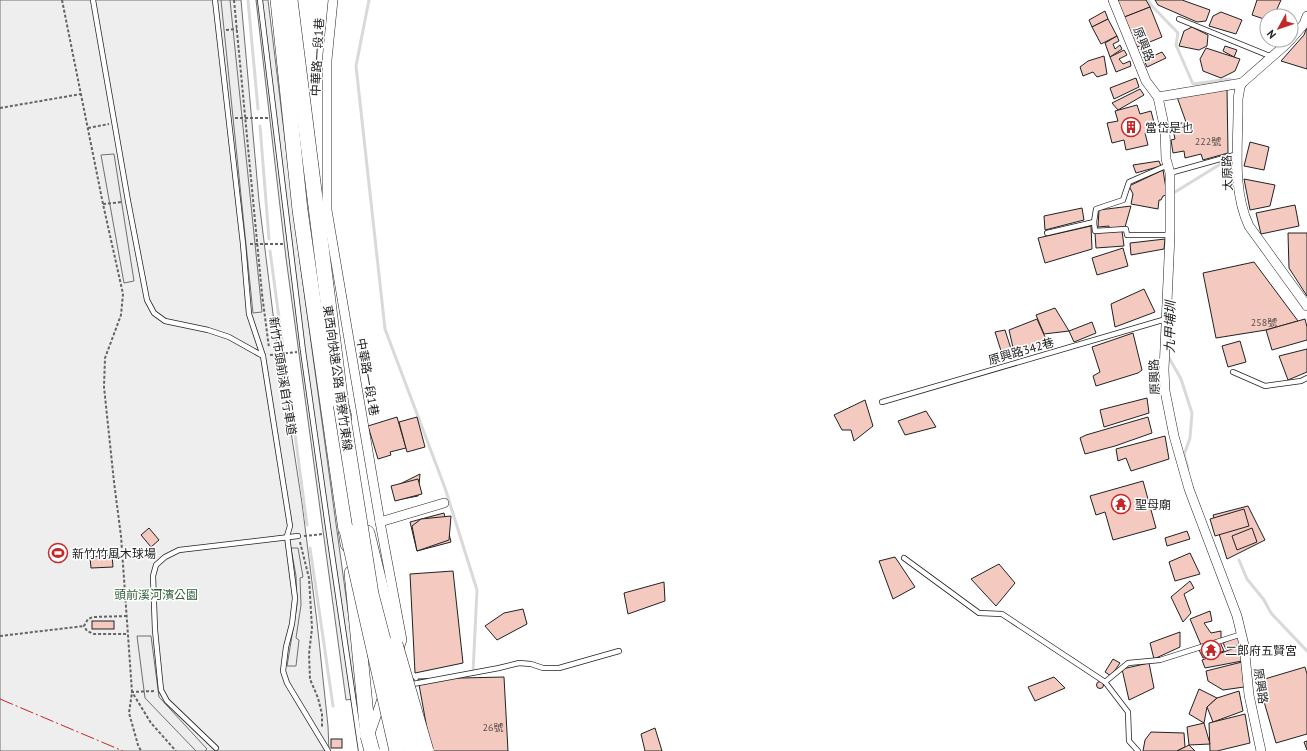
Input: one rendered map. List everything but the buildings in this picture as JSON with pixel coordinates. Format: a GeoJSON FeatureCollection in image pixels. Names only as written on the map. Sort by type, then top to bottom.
{"type":"FeatureCollection","features":[{"type":"Feature","properties":{"kind":"highway","name":"東西向快速公路 南寮竹東線"},"geometry":{"type":"LineString","coordinates":[[278,0],[300,210],[347,530],[398,751]]}},
{"type":"Feature","properties":{"kind":"highway","name":"東西向快速公路 南寮竹東線"},"geometry":{"type":"LineString","coordinates":[[290,0],[341,405],[371,594],[412,751]]}},
{"type":"Feature","properties":{"kind":"highway"},"geometry":{"type":"LineString","coordinates":[[341,405],[351,443],[367,531],[390,625],[426,751]]}},
{"type":"Feature","properties":{"kind":"highway"},"geometry":{"type":"LineString","coordinates":[[347,530],[368,736],[371,751]]}},
{"type":"Feature","properties":{"kind":"street","name":"中華路一段1巷"},"geometry":{"type":"LineString","coordinates":[[333,0],[328,60],[327,210],[380,522],[403,644],[363,751]]}},
{"type":"Feature","properties":{"kind":"street","name":"原興路"},"geometry":{"type":"LineString","coordinates":[[1113,0],[1146,81],[1158,97],[1165,130],[1166,159],[1169,169],[1170,235],[1164,370],[1165,391],[1174,436],[1190,489],[1237,616],[1242,634],[1246,658],[1249,695],[1261,751]]}},
{"type":"Feature","properties":{"kind":"street"},"geometry":{"type":"LineString","coordinates":[[1299,29],[1304,24],[1307,16]]}},
{"type":"Feature","properties":{"kind":"street"},"geometry":{"type":"LineString","coordinates":[[1158,97],[1242,83],[1280,48]]}},
{"type":"Feature","properties":{"kind":"street","name":"太原路"},"geometry":{"type":"LineString","coordinates":[[1242,83],[1238,100],[1238,154],[1239,191],[1244,215],[1255,235],[1307,306]]}},
{"type":"Feature","properties":{"kind":"street"},"geometry":{"type":"LineString","coordinates":[[380,522],[444,503]]}},
{"type":"Feature","properties":{"kind":"lane"},"geometry":{"type":"LineString","coordinates":[[93,0],[147,300],[154,313],[165,322],[208,330],[229,336],[263,356]]}},
{"type":"Feature","properties":{"kind":"lane"},"geometry":{"type":"LineString","coordinates":[[215,0],[243,244],[249,314],[263,356],[290,526],[287,536],[295,598],[292,624],[286,647],[283,671],[287,683],[328,751]]}},
{"type":"Feature","properties":{"kind":"lane"},"geometry":{"type":"LineString","coordinates":[[260,0],[289,244],[328,534],[363,751]]}},
{"type":"Feature","properties":{"kind":"lane"},"geometry":{"type":"LineString","coordinates":[[1180,19],[1272,56]]}},
{"type":"Feature","properties":{"kind":"lane"},"geometry":{"type":"LineString","coordinates":[[1170,235],[1127,235],[1126,229],[1095,231],[1094,222],[1096,209],[1123,200],[1129,182],[1169,169],[1238,154]]}},
{"type":"Feature","properties":{"kind":"lane"},"geometry":{"type":"LineString","coordinates":[[1047,233],[1094,222]]}},
{"type":"Feature","properties":{"kind":"lane","name":"原興路342巷"},"geometry":{"type":"LineString","coordinates":[[882,402],[1166,319]]}},
{"type":"Feature","properties":{"kind":"lane"},"geometry":{"type":"LineString","coordinates":[[1232,372],[1265,386],[1300,381],[1307,378]]}},
{"type":"Feature","properties":{"kind":"lane"},"geometry":{"type":"LineString","coordinates":[[216,748],[167,701],[161,690],[155,630],[153,576],[156,565],[179,550],[287,536],[298,536]]}},
{"type":"Feature","properties":{"kind":"lane"},"geometry":{"type":"LineString","coordinates":[[904,558],[979,613],[1002,614],[1105,682],[1128,712],[1129,741],[1138,751]]}},
{"type":"Feature","properties":{"kind":"lane"},"geometry":{"type":"LineString","coordinates":[[1105,682],[1128,663],[1160,660],[1242,634]]}},
{"type":"Feature","properties":{"kind":"lane"},"geometry":{"type":"LineString","coordinates":[[411,677],[413,684],[519,663],[531,664],[543,668],[559,668],[619,651]]}},
{"type":"Feature","properties":{"kind":"path"},"geometry":{"type":"LineString","coordinates":[[62,0],[123,294],[121,315],[105,358],[104,387],[121,536],[132,692],[129,713],[141,751]]}},
{"type":"Feature","properties":{"kind":"path","name":"新竹市頭前溪自行車道"},"geometry":{"type":"LineString","coordinates":[[234,0],[257,244],[269,348]]}},
{"type":"Feature","properties":{"kind":"path"},"geometry":{"type":"LineString","coordinates":[[219,31],[237,30]]}},
{"type":"Feature","properties":{"kind":"path"},"geometry":{"type":"LineString","coordinates":[[0,108],[81,94]]}},
{"type":"Feature","properties":{"kind":"path"},"geometry":{"type":"LineString","coordinates":[[229,119],[246,117],[274,118]]}},
{"type":"Feature","properties":{"kind":"path"},"geometry":{"type":"LineString","coordinates":[[88,128],[114,123]]}},
{"type":"Feature","properties":{"kind":"path"},"geometry":{"type":"LineString","coordinates":[[104,204],[128,201]]}},
{"type":"Feature","properties":{"kind":"path"},"geometry":{"type":"LineString","coordinates":[[257,244],[289,244]]}},
{"type":"Feature","properties":{"kind":"path","name":"新竹市頭前溪自行車道"},"geometry":{"type":"LineString","coordinates":[[270,361],[270,355],[303,351]]}},
{"type":"Feature","properties":{"kind":"path"},"geometry":{"type":"LineString","coordinates":[[322,740],[322,714],[318,698],[310,679],[309,654],[312,628],[309,578],[298,536],[328,534]]}},
{"type":"Feature","properties":{"kind":"path"},"geometry":{"type":"LineString","coordinates":[[84,626],[88,619],[93,617],[127,616]]}},
{"type":"Feature","properties":{"kind":"path"},"geometry":{"type":"LineString","coordinates":[[84,626],[87,631],[94,634],[128,634]]}},
{"type":"Feature","properties":{"kind":"path"},"geometry":{"type":"LineString","coordinates":[[0,636],[84,626]]}},
{"type":"Feature","properties":{"kind":"path"},"geometry":{"type":"LineString","coordinates":[[132,692],[161,690]]}},
{"type":"Feature","properties":{"kind":"path"},"geometry":{"type":"LineString","coordinates":[[132,692],[152,723],[176,751]]}},
{"type":"Feature","properties":{"kind":"green space","name":"頭前溪河濱公園"},"geometry":{"type":"Polygon","coordinates":[[[0,0],[241,0],[259,201],[274,322],[302,503],[317,622],[328,726],[329,751],[0,751],[0,0]]]}},
{"type":"Feature","properties":{"kind":"shaded area"},"geometry":{"type":"Polygon","coordinates":[[[221,0],[230,0],[262,312],[253,313],[221,0]]]}},
{"type":"Feature","properties":{"kind":"shaded area"},"geometry":{"type":"Polygon","coordinates":[[[256,0],[268,0],[299,255],[360,698],[346,700],[286,258],[256,0]]]}},
{"type":"Feature","properties":{"kind":"shaded area"},"geometry":{"type":"Polygon","coordinates":[[[114,154],[134,281],[124,283],[101,155],[114,154]]]}},
{"type":"Feature","properties":{"kind":"shaded area"},"geometry":{"type":"Polygon","coordinates":[[[291,548],[298,548],[303,577],[300,578],[301,605],[296,638],[299,640],[296,666],[287,666],[297,605],[296,576],[291,548]]]}},
{"type":"Feature","properties":{"kind":"shaded area"},"geometry":{"type":"Polygon","coordinates":[[[137,636],[151,636],[159,697],[207,749],[205,751],[196,751],[145,698],[137,636]]]}},
{"type":"Feature","properties":{"kind":"waterway"},"geometry":{"type":"LineString","coordinates":[[248,0],[258,109]]}},
{"type":"Feature","properties":{"kind":"waterway"},"geometry":{"type":"LineString","coordinates":[[369,0],[356,66],[385,329],[445,488],[477,590],[473,673]]}},
{"type":"Feature","properties":{"kind":"waterway","name":"九甲埔圳"},"geometry":{"type":"LineString","coordinates":[[1148,0],[1178,33],[1176,45],[1193,84],[1230,79]]}},
{"type":"Feature","properties":{"kind":"waterway"},"geometry":{"type":"LineString","coordinates":[[260,126],[269,239]]}},
{"type":"Feature","properties":{"kind":"waterway","name":"九甲埔圳"},"geometry":{"type":"LineString","coordinates":[[1175,192],[1232,157]]}},
{"type":"Feature","properties":{"kind":"waterway"},"geometry":{"type":"LineString","coordinates":[[270,251],[283,348]]}},
{"type":"Feature","properties":{"kind":"waterway","name":"九甲埔圳"},"geometry":{"type":"LineString","coordinates":[[1168,354],[1181,379],[1192,413],[1190,438],[1184,455],[1188,468]]}},
{"type":"Feature","properties":{"kind":"waterway"},"geometry":{"type":"LineString","coordinates":[[285,359],[307,525]]}},
{"type":"Feature","properties":{"kind":"waterway"},"geometry":{"type":"LineString","coordinates":[[310,548],[333,706]]}},
{"type":"Feature","properties":{"kind":"waterway","name":"九甲埔圳"},"geometry":{"type":"LineString","coordinates":[[1239,560],[1247,579],[1264,600],[1271,613],[1307,651]]}},
{"type":"Feature","properties":{"kind":"power"},"geometry":{"type":"LineString","coordinates":[[0,699],[123,751]]}},
{"type":"Feature","properties":{"kind":"place","name":"當岱是也"},"geometry":{"type":"Point","coordinates":[1131,127]}},
{"type":"Feature","properties":{"kind":"place","name":"聖母廟"},"geometry":{"type":"Point","coordinates":[1121,504]}},
{"type":"Feature","properties":{"kind":"place","name":"新竹竹風木球場"},"geometry":{"type":"Point","coordinates":[58,553]}},
{"type":"Feature","properties":{"kind":"place","name":"二郎府五賢宮"},"geometry":{"type":"Point","coordinates":[1211,650]}}]}
